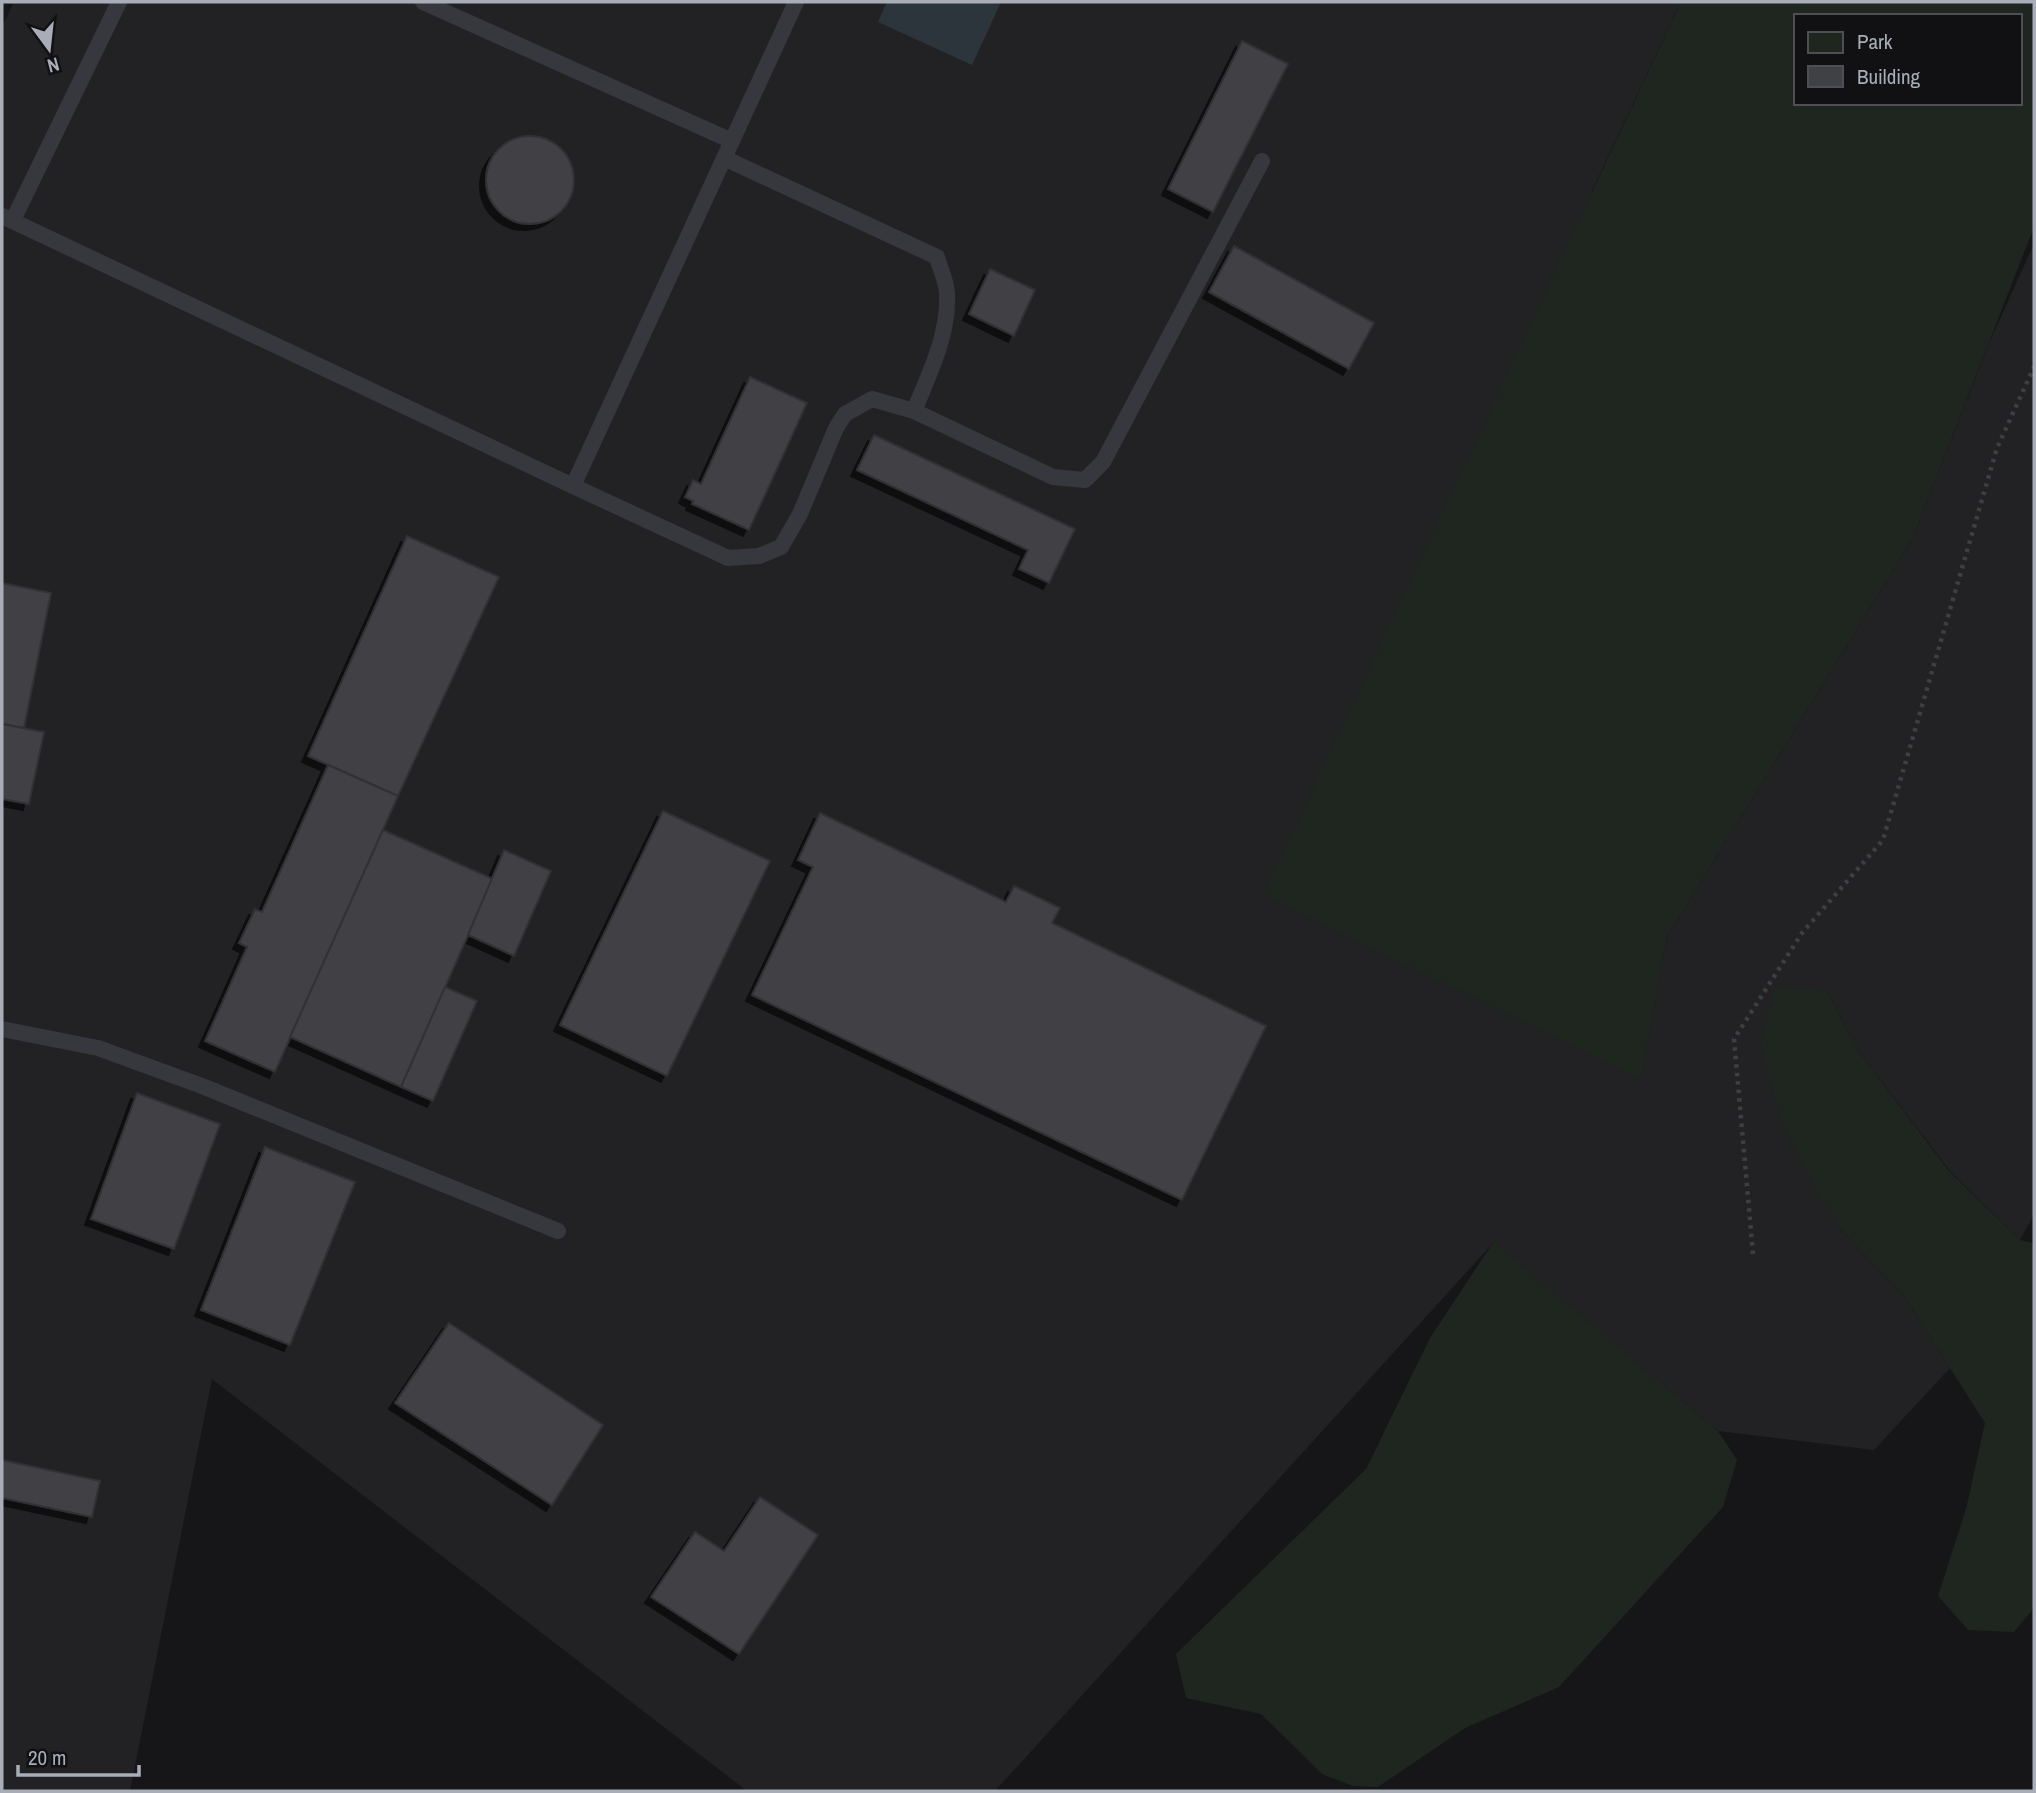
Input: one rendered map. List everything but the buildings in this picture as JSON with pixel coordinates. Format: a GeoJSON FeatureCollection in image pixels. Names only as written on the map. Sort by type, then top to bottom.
{"type":"FeatureCollection","features":[{"type":"Feature","properties":{"kind":"lane"},"geometry":{"type":"LineString","coordinates":[[119,2],[7,218],[728,558],[759,556],[781,547],[800,514],[836,428],[845,414],[872,399],[914,411],[1053,477],[1085,480],[1103,462],[1262,161]]}},
{"type":"Feature","properties":{"kind":"lane"},"geometry":{"type":"LineString","coordinates":[[423,2],[732,141]]}},
{"type":"Feature","properties":{"kind":"lane"},"geometry":{"type":"LineString","coordinates":[[573,486],[796,2]]}},
{"type":"Feature","properties":{"kind":"lane"},"geometry":{"type":"LineString","coordinates":[[724,158],[937,257],[948,292],[946,320],[935,360],[914,411]]}},
{"type":"Feature","properties":{"kind":"lane"},"geometry":{"type":"LineString","coordinates":[[2,1029],[98,1048],[558,1231]]}},
{"type":"Feature","properties":{"kind":"path"},"geometry":{"type":"LineString","coordinates":[[1753,1254],[1734,1039],[1802,933],[1883,840],[1997,449],[2034,367]]}},
{"type":"Feature","properties":{"kind":"shaded area"},"geometry":{"type":"Polygon","coordinates":[[[14,2],[1681,2],[1592,191],[1640,1079],[1667,937],[1912,540],[1989,343],[2034,244],[2034,1215],[2020,1240],[1950,1171],[1857,1049],[1827,990],[1837,1226],[1902,1293],[1950,1368],[1874,1450],[1718,1431],[1494,1242],[995,1791],[747,1791],[212,1379],[130,1791],[2,1791],[2,26],[14,2]]]}},
{"type":"Feature","properties":{"kind":"shaded area"},"geometry":{"type":"Polygon","coordinates":[[[887,2],[1001,2],[972,65],[878,22],[887,2]]]}},
{"type":"Feature","properties":{"kind":"green space"},"geometry":{"type":"Polygon","coordinates":[[[1681,2],[2034,2],[2034,227],[1912,540],[1667,937],[1641,1079],[1263,895],[1681,2]]]}},
{"type":"Feature","properties":{"kind":"green space"},"geometry":{"type":"Polygon","coordinates":[[[1775,987],[1827,990],[1857,1049],[1949,1171],[2020,1240],[2034,1243],[2034,1608],[2014,1632],[1968,1630],[1938,1596],[1966,1509],[1985,1423],[1902,1293],[1837,1226],[1781,1124],[1760,1042],[1775,987]]]}},
{"type":"Feature","properties":{"kind":"green space"},"geometry":{"type":"Polygon","coordinates":[[[1494,1241],[1718,1431],[1737,1460],[1723,1507],[1559,1687],[1465,1728],[1378,1787],[1353,1786],[1322,1774],[1261,1714],[1186,1698],[1176,1654],[1366,1469],[1430,1338],[1494,1241]]]}}]}
